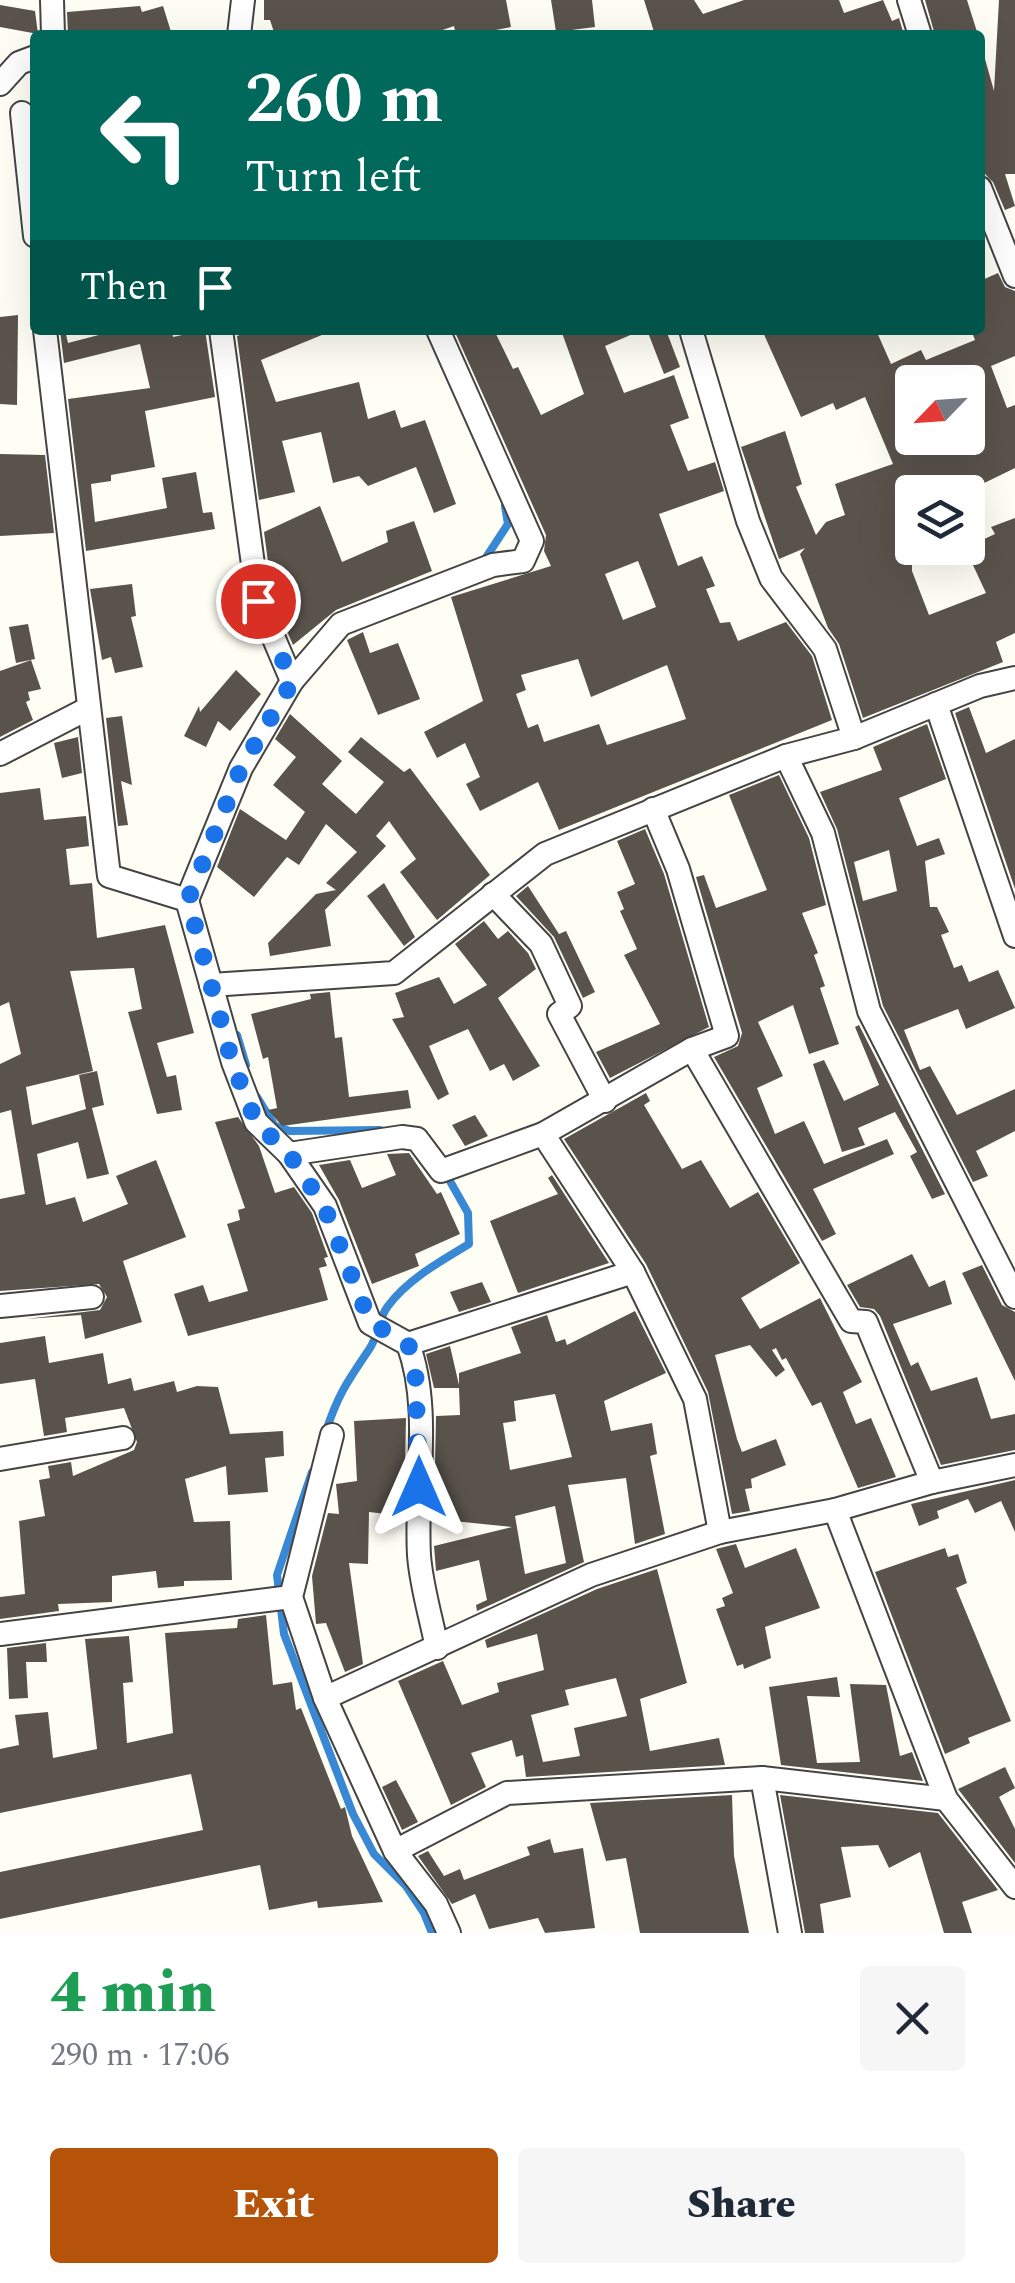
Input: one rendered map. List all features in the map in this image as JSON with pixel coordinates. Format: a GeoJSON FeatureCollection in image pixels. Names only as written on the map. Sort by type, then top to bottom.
{"type":"FeatureCollection","features":[{"type":"Feature","properties":{"kind":"street"},"geometry":{"type":"LineString","coordinates":[[52,0],[53,30]]}},
{"type":"Feature","properties":{"kind":"street"},"geometry":{"type":"LineString","coordinates":[[240,30],[243,0]]}},
{"type":"Feature","properties":{"kind":"street"},"geometry":{"type":"LineString","coordinates":[[910,0],[919,30]]}},
{"type":"Feature","properties":{"kind":"street"},"geometry":{"type":"LineString","coordinates":[[0,84],[19,63],[30,59]]}},
{"type":"Feature","properties":{"kind":"street"},"geometry":{"type":"LineString","coordinates":[[0,95],[28,114],[30,149]]}},
{"type":"Feature","properties":{"kind":"street"},"geometry":{"type":"LineString","coordinates":[[985,201],[1015,276]]}},
{"type":"Feature","properties":{"kind":"street"},"geometry":{"type":"LineString","coordinates":[[46,335],[87,709],[110,876],[188,900]]}},
{"type":"Feature","properties":{"kind":"street"},"geometry":{"type":"LineString","coordinates":[[222,335],[258,601],[292,682]]}},
{"type":"Feature","properties":{"kind":"street"},"geometry":{"type":"LineString","coordinates":[[437,1648],[419,1558],[415,1363],[408,1344],[370,1322],[324,1206],[289,1154],[256,1122],[232,1062],[188,900],[241,768],[292,682],[341,624],[493,565],[523,561],[532,541],[440,335]]}},
{"type":"Feature","properties":{"kind":"street"},"geometry":{"type":"LineString","coordinates":[[693,335],[765,564],[825,650],[854,738]]}},
{"type":"Feature","properties":{"kind":"street"},"geometry":{"type":"LineString","coordinates":[[212,985],[394,973],[545,854],[786,756],[854,738],[980,686],[1015,678]]}},
{"type":"Feature","properties":{"kind":"street"},"geometry":{"type":"LineString","coordinates":[[936,704],[1015,936]]}},
{"type":"Feature","properties":{"kind":"street"},"geometry":{"type":"LineString","coordinates":[[0,754],[87,709]]}},
{"type":"Feature","properties":{"kind":"street"},"geometry":{"type":"LineString","coordinates":[[786,756],[823,833],[869,1011],[1015,1297]]}},
{"type":"Feature","properties":{"kind":"street"},"geometry":{"type":"LineString","coordinates":[[289,1154],[402,1137],[417,1139],[440,1171],[543,1134],[692,1049],[730,1033],[678,869],[653,809]]}},
{"type":"Feature","properties":{"kind":"street"},"geometry":{"type":"LineString","coordinates":[[493,894],[552,962],[570,1006],[559,1014],[605,1102]]}},
{"type":"Feature","properties":{"kind":"street"},"geometry":{"type":"LineString","coordinates":[[692,1049],[851,1321],[866,1322],[932,1482]]}},
{"type":"Feature","properties":{"kind":"street"},"geometry":{"type":"LineString","coordinates":[[543,1134],[633,1272],[695,1400],[720,1532]]}},
{"type":"Feature","properties":{"kind":"street"},"geometry":{"type":"LineString","coordinates":[[408,1344],[633,1272]]}},
{"type":"Feature","properties":{"kind":"street"},"geometry":{"type":"LineString","coordinates":[[0,1306],[92,1297]]}},
{"type":"Feature","properties":{"kind":"street"},"geometry":{"type":"LineString","coordinates":[[332,1435],[291,1597],[325,1698],[395,1851],[436,1904],[448,1933]]}},
{"type":"Feature","properties":{"kind":"street"},"geometry":{"type":"LineString","coordinates":[[0,1458],[124,1438]]}},
{"type":"Feature","properties":{"kind":"street"},"geometry":{"type":"LineString","coordinates":[[325,1698],[591,1574],[720,1532],[835,1510],[932,1482],[1015,1465]]}},
{"type":"Feature","properties":{"kind":"street"},"geometry":{"type":"LineString","coordinates":[[835,1510],[946,1799],[1015,1887]]}},
{"type":"Feature","properties":{"kind":"street"},"geometry":{"type":"LineString","coordinates":[[0,1634],[260,1604],[291,1597]]}},
{"type":"Feature","properties":{"kind":"street"},"geometry":{"type":"LineString","coordinates":[[395,1851],[507,1793],[762,1778],[946,1799]]}},
{"type":"Feature","properties":{"kind":"street"},"geometry":{"type":"LineString","coordinates":[[762,1778],[790,1933]]}},
{"type":"Feature","properties":{"kind":"building"},"geometry":{"type":"Polygon","coordinates":[[[264,0],[506,0],[511,27],[273,30],[270,20],[264,20],[264,0]]]}},
{"type":"Feature","properties":{"kind":"building"},"geometry":{"type":"Polygon","coordinates":[[[551,0],[592,0],[595,27],[556,30],[551,0]]]}},
{"type":"Feature","properties":{"kind":"building"},"geometry":{"type":"Polygon","coordinates":[[[644,0],[694,0],[703,14],[744,0],[839,0],[844,13],[883,0],[892,21],[899,18],[903,30],[653,30],[644,0]]]}},
{"type":"Feature","properties":{"kind":"building"},"geometry":{"type":"Polygon","coordinates":[[[925,0],[967,0],[976,30],[934,30],[925,0]]]}},
{"type":"Feature","properties":{"kind":"building"},"geometry":{"type":"Polygon","coordinates":[[[999,0],[1015,0],[1015,174],[1005,174],[1015,206],[1005,210],[993,182],[985,174],[985,59],[994,91],[999,0]]]}},
{"type":"Feature","properties":{"kind":"building"},"geometry":{"type":"Polygon","coordinates":[[[0,5],[35,11],[37,30],[30,33],[0,27],[0,5]]]}},
{"type":"Feature","properties":{"kind":"building"},"geometry":{"type":"Polygon","coordinates":[[[140,6],[142,12],[163,6],[170,30],[68,30],[67,12],[140,6]]]}},
{"type":"Feature","properties":{"kind":"building"},"geometry":{"type":"Polygon","coordinates":[[[998,273],[1005,287],[1015,291],[1015,356],[991,366],[1007,408],[1015,405],[1015,468],[985,483],[985,475],[895,475],[895,565],[912,565],[929,615],[986,593],[973,565],[985,565],[985,539],[995,534],[991,527],[1015,518],[1015,633],[996,642],[1003,662],[863,718],[839,644],[828,628],[800,554],[805,548],[779,559],[741,447],[785,431],[802,484],[796,487],[816,535],[826,522],[845,515],[835,484],[893,464],[865,397],[836,410],[833,403],[801,417],[764,335],[878,335],[891,364],[921,350],[926,360],[975,340],[973,335],[985,335],[985,279],[998,273]]]}},
{"type":"Feature","properties":{"kind":"building"},"geometry":{"type":"Polygon","coordinates":[[[18,315],[17,405],[0,404],[0,317],[18,315]]]}},
{"type":"Feature","properties":{"kind":"building"},"geometry":{"type":"Polygon","coordinates":[[[61,335],[66,335],[68,343],[99,335],[206,335],[215,397],[145,411],[155,467],[111,475],[111,481],[91,484],[95,522],[167,508],[162,478],[196,472],[203,513],[212,512],[215,529],[86,551],[68,399],[150,388],[140,344],[64,363],[61,335]]]}},
{"type":"Feature","properties":{"kind":"building"},"geometry":{"type":"Polygon","coordinates":[[[322,335],[261,360],[276,402],[359,382],[368,419],[395,410],[401,428],[425,420],[456,504],[434,513],[416,467],[368,486],[359,476],[333,483],[321,432],[282,441],[295,492],[259,500],[237,336],[322,335]]]}},
{"type":"Feature","properties":{"kind":"building"},"geometry":{"type":"Polygon","coordinates":[[[456,335],[496,335],[513,369],[518,367],[541,415],[584,394],[563,335],[630,335],[605,346],[624,393],[674,375],[689,418],[670,425],[688,471],[715,462],[724,491],[659,514],[678,566],[702,556],[715,586],[706,589],[720,623],[730,622],[738,641],[786,622],[812,656],[832,720],[559,830],[538,782],[480,811],[466,784],[480,777],[465,743],[437,758],[424,732],[483,701],[451,597],[551,566],[544,551],[546,535],[456,335]],[[638,561],[605,574],[623,620],[656,607],[638,561]],[[578,659],[521,675],[526,690],[516,694],[528,728],[538,724],[544,742],[599,724],[607,745],[686,719],[667,665],[591,697],[578,659]]]}},
{"type":"Feature","properties":{"kind":"building"},"geometry":{"type":"Polygon","coordinates":[[[649,335],[668,335],[680,367],[664,374],[649,335]]]}},
{"type":"Feature","properties":{"kind":"building"},"geometry":{"type":"Polygon","coordinates":[[[0,454],[45,455],[54,533],[0,536],[0,454]]]}},
{"type":"Feature","properties":{"kind":"building"},"geometry":{"type":"Polygon","coordinates":[[[320,506],[342,562],[388,542],[386,531],[414,521],[432,571],[336,610],[293,645],[276,606],[286,601],[268,562],[264,532],[320,506]]]}},
{"type":"Feature","properties":{"kind":"building"},"geometry":{"type":"Polygon","coordinates":[[[132,584],[136,616],[131,617],[143,667],[115,673],[111,657],[102,660],[90,589],[132,584]]]}},
{"type":"Feature","properties":{"kind":"building"},"geometry":{"type":"Polygon","coordinates":[[[28,624],[35,659],[16,663],[9,627],[28,624]]]}},
{"type":"Feature","properties":{"kind":"building"},"geometry":{"type":"Polygon","coordinates":[[[363,632],[370,653],[398,643],[420,699],[378,715],[347,640],[363,632]]]}},
{"type":"Feature","properties":{"kind":"building"},"geometry":{"type":"Polygon","coordinates":[[[31,660],[41,689],[28,692],[30,700],[26,702],[33,720],[0,737],[0,671],[31,660]]]}},
{"type":"Feature","properties":{"kind":"building"},"geometry":{"type":"Polygon","coordinates":[[[236,670],[261,694],[230,731],[218,721],[206,747],[184,736],[199,706],[200,712],[236,670]]]}},
{"type":"Feature","properties":{"kind":"building"},"geometry":{"type":"Polygon","coordinates":[[[969,707],[986,753],[1015,739],[1015,889],[955,713],[969,707]]]}},
{"type":"Feature","properties":{"kind":"building"},"geometry":{"type":"Polygon","coordinates":[[[290,714],[342,761],[322,784],[356,814],[384,782],[348,752],[361,737],[404,772],[410,768],[490,875],[437,920],[400,872],[416,859],[389,821],[376,836],[386,846],[325,910],[331,946],[270,956],[268,943],[316,894],[336,890],[326,883],[357,852],[326,824],[299,865],[287,857],[254,897],[217,867],[240,809],[286,840],[305,812],[273,785],[296,757],[275,739],[290,714]]]}},
{"type":"Feature","properties":{"kind":"building"},"geometry":{"type":"Polygon","coordinates":[[[122,716],[132,785],[121,781],[128,825],[118,826],[106,718],[122,716]]]}},
{"type":"Feature","properties":{"kind":"building"},"geometry":{"type":"Polygon","coordinates":[[[927,724],[946,779],[899,798],[917,846],[939,838],[945,854],[925,861],[930,907],[937,907],[949,932],[941,935],[954,968],[962,965],[969,982],[998,970],[1015,1008],[966,1029],[958,1009],[904,1030],[920,1070],[930,1066],[957,1115],[1015,1089],[1015,1131],[976,1151],[988,1176],[973,1182],[883,1006],[837,829],[820,792],[882,770],[873,747],[927,724]],[[889,850],[854,862],[863,901],[897,891],[889,850]]]}},
{"type":"Feature","properties":{"kind":"building"},"geometry":{"type":"Polygon","coordinates":[[[78,737],[82,773],[62,778],[54,743],[78,737]]]}},
{"type":"Feature","properties":{"kind":"building"},"geometry":{"type":"Polygon","coordinates":[[[779,775],[809,838],[826,905],[802,913],[818,953],[814,955],[825,986],[820,988],[839,1044],[809,1054],[793,1005],[758,1022],[783,1076],[757,1088],[775,1134],[804,1121],[824,1164],[887,1139],[894,1154],[813,1189],[836,1234],[822,1241],[714,1057],[738,1046],[742,1033],[696,877],[704,875],[716,908],[767,890],[729,795],[779,775]]]}},
{"type":"Feature","properties":{"kind":"building"},"geometry":{"type":"Polygon","coordinates":[[[40,788],[44,820],[86,816],[89,846],[66,849],[70,885],[92,883],[97,938],[165,925],[194,1033],[157,1043],[167,1077],[176,1075],[182,1110],[157,1114],[128,1012],[142,1009],[134,968],[70,971],[93,1071],[26,1087],[32,1125],[86,1109],[79,1075],[97,1071],[104,1105],[92,1108],[109,1174],[87,1179],[78,1142],[37,1154],[46,1205],[75,1197],[83,1222],[128,1204],[116,1176],[156,1160],[186,1237],[123,1261],[142,1322],[85,1339],[81,1315],[26,1319],[100,1310],[107,1297],[99,1284],[0,1291],[0,1199],[25,1194],[11,1110],[0,1113],[0,1064],[21,1054],[9,1002],[0,1006],[0,793],[40,788]]]}},
{"type":"Feature","properties":{"kind":"building"},"geometry":{"type":"Polygon","coordinates":[[[645,829],[664,874],[709,1027],[610,1078],[596,1052],[660,1024],[624,955],[637,949],[620,911],[624,909],[617,892],[635,884],[617,841],[645,829]]]}},
{"type":"Feature","properties":{"kind":"building"},"geometry":{"type":"Polygon","coordinates":[[[384,883],[415,937],[404,946],[367,896],[384,883]]]}},
{"type":"Feature","properties":{"kind":"building"},"geometry":{"type":"Polygon","coordinates":[[[528,886],[559,934],[566,931],[595,992],[583,998],[554,937],[516,896],[528,886]]]}},
{"type":"Feature","properties":{"kind":"building"},"geometry":{"type":"Polygon","coordinates":[[[484,921],[498,939],[508,931],[528,953],[536,969],[498,998],[540,1066],[513,1081],[504,1064],[490,1071],[468,1029],[429,1046],[449,1094],[438,1100],[392,1019],[404,1017],[395,993],[439,977],[454,1004],[487,985],[455,944],[484,921]]]}},
{"type":"Feature","properties":{"kind":"building"},"geometry":{"type":"Polygon","coordinates":[[[330,992],[335,1038],[342,1037],[349,1097],[408,1090],[411,1108],[282,1126],[268,1110],[277,1108],[268,1057],[263,1059],[251,1014],[311,999],[310,994],[330,992]]]}},
{"type":"Feature","properties":{"kind":"building"},"geometry":{"type":"Polygon","coordinates":[[[859,1025],[945,1194],[932,1199],[910,1156],[917,1152],[895,1112],[858,1128],[865,1145],[842,1152],[813,1064],[824,1060],[844,1101],[879,1085],[855,1027],[859,1025]]]}},
{"type":"Feature","properties":{"kind":"building"},"geometry":{"type":"Polygon","coordinates":[[[646,1093],[650,1101],[644,1105],[682,1169],[701,1160],[730,1208],[758,1192],[800,1263],[741,1298],[760,1329],[820,1298],[862,1382],[843,1392],[856,1424],[871,1418],[896,1477],[858,1488],[821,1402],[812,1406],[786,1358],[782,1360],[776,1348],[772,1350],[785,1370],[776,1377],[750,1345],[715,1355],[737,1439],[742,1452],[776,1439],[786,1465],[751,1479],[752,1488],[745,1489],[750,1511],[732,1514],[708,1392],[646,1264],[564,1139],[646,1093]]]}},
{"type":"Feature","properties":{"kind":"building"},"geometry":{"type":"Polygon","coordinates":[[[475,1115],[488,1136],[465,1146],[452,1125],[475,1115]]]}},
{"type":"Feature","properties":{"kind":"building"},"geometry":{"type":"Polygon","coordinates":[[[238,1117],[259,1146],[275,1193],[294,1187],[312,1213],[328,1257],[324,1258],[327,1266],[319,1268],[328,1300],[188,1336],[174,1294],[203,1285],[209,1302],[248,1291],[227,1224],[240,1220],[238,1210],[245,1208],[215,1122],[238,1117]]]}},
{"type":"Feature","properties":{"kind":"building"},"geometry":{"type":"Polygon","coordinates":[[[409,1153],[437,1194],[441,1192],[460,1234],[415,1254],[419,1266],[372,1284],[339,1200],[319,1165],[350,1160],[362,1188],[396,1175],[387,1154],[409,1153]]]}},
{"type":"Feature","properties":{"kind":"building"},"geometry":{"type":"Polygon","coordinates":[[[552,1175],[609,1263],[518,1293],[490,1221],[558,1194],[548,1178],[552,1175]]]}},
{"type":"Feature","properties":{"kind":"building"},"geometry":{"type":"Polygon","coordinates":[[[912,1254],[929,1287],[945,1280],[952,1304],[893,1324],[911,1366],[918,1362],[931,1391],[977,1377],[991,1419],[1015,1414],[1015,1450],[941,1465],[880,1316],[874,1309],[860,1307],[847,1285],[912,1254]]]}},
{"type":"Feature","properties":{"kind":"building"},"geometry":{"type":"Polygon","coordinates":[[[982,1265],[1002,1305],[1015,1312],[1015,1381],[962,1273],[982,1265]]]}},
{"type":"Feature","properties":{"kind":"building"},"geometry":{"type":"Polygon","coordinates":[[[482,1282],[491,1302],[459,1312],[450,1292],[482,1282]]]}},
{"type":"Feature","properties":{"kind":"building"},"geometry":{"type":"Polygon","coordinates":[[[635,1311],[666,1373],[604,1401],[611,1431],[652,1423],[657,1454],[650,1456],[665,1534],[635,1544],[626,1478],[568,1485],[584,1562],[477,1611],[476,1605],[487,1600],[479,1560],[436,1571],[434,1546],[512,1527],[434,1519],[436,1416],[460,1415],[459,1388],[434,1388],[426,1354],[450,1346],[459,1385],[459,1373],[521,1353],[511,1327],[547,1315],[556,1342],[565,1339],[567,1345],[635,1311]],[[555,1394],[514,1401],[516,1421],[503,1423],[510,1470],[572,1457],[555,1394]],[[555,1506],[515,1516],[525,1574],[566,1563],[555,1506]]]}},
{"type":"Feature","properties":{"kind":"building"},"geometry":{"type":"Polygon","coordinates":[[[45,1336],[49,1363],[103,1353],[108,1384],[131,1378],[134,1391],[174,1381],[177,1392],[197,1386],[218,1387],[230,1434],[283,1431],[284,1456],[265,1458],[268,1492],[228,1495],[226,1466],[185,1479],[194,1522],[230,1521],[232,1580],[184,1581],[184,1586],[158,1588],[156,1571],[112,1576],[112,1602],[58,1604],[59,1611],[0,1619],[0,1597],[25,1594],[19,1521],[45,1516],[39,1480],[50,1478],[48,1466],[71,1462],[73,1476],[134,1450],[137,1442],[124,1408],[65,1418],[67,1432],[44,1436],[35,1379],[0,1384],[0,1343],[45,1336]]]}},
{"type":"Feature","properties":{"kind":"building"},"geometry":{"type":"Polygon","coordinates":[[[406,1418],[404,1516],[369,1512],[368,1564],[349,1563],[363,1664],[345,1672],[326,1623],[316,1624],[312,1576],[328,1513],[339,1514],[336,1484],[357,1481],[354,1421],[406,1418]]]}},
{"type":"Feature","properties":{"kind":"building"},"geometry":{"type":"Polygon","coordinates":[[[1015,1480],[1015,1532],[1001,1501],[975,1513],[968,1499],[937,1511],[939,1518],[919,1526],[911,1504],[1015,1480]]]}},
{"type":"Feature","properties":{"kind":"building"},"geometry":{"type":"Polygon","coordinates":[[[736,1544],[745,1568],[796,1548],[820,1608],[765,1627],[771,1658],[744,1669],[743,1664],[737,1666],[716,1609],[725,1606],[722,1598],[733,1593],[716,1549],[736,1544]]]}},
{"type":"Feature","properties":{"kind":"building"},"geometry":{"type":"Polygon","coordinates":[[[945,1548],[948,1557],[958,1554],[967,1583],[956,1588],[1011,1721],[968,1738],[970,1743],[945,1754],[875,1572],[945,1548]]]}},
{"type":"Feature","properties":{"kind":"building"},"geometry":{"type":"Polygon","coordinates":[[[657,1569],[687,1683],[640,1699],[650,1751],[719,1738],[725,1765],[526,1777],[523,1755],[516,1757],[512,1740],[471,1753],[486,1787],[451,1805],[398,1681],[443,1661],[462,1705],[499,1692],[497,1683],[544,1670],[537,1634],[487,1648],[485,1640],[597,1589],[657,1569]],[[616,1678],[565,1690],[569,1705],[531,1715],[543,1762],[580,1756],[574,1728],[627,1716],[616,1678]]]}},
{"type":"Feature","properties":{"kind":"building"},"geometry":{"type":"Polygon","coordinates":[[[266,1615],[273,1685],[292,1682],[296,1710],[301,1708],[383,1902],[318,1908],[317,1901],[269,1910],[260,1865],[0,1919],[0,1872],[203,1830],[191,1774],[0,1813],[0,1749],[19,1745],[15,1715],[48,1712],[53,1758],[97,1749],[85,1639],[129,1636],[133,1682],[123,1683],[127,1743],[173,1733],[165,1633],[237,1628],[238,1619],[266,1615]]]}},
{"type":"Feature","properties":{"kind":"building"},"geometry":{"type":"Polygon","coordinates":[[[46,1643],[47,1662],[26,1662],[28,1698],[9,1699],[7,1648],[46,1643]]]}},
{"type":"Feature","properties":{"kind":"building"},"geometry":{"type":"Polygon","coordinates":[[[837,1677],[840,1697],[807,1696],[817,1763],[860,1762],[850,1684],[886,1685],[900,1756],[912,1752],[923,1781],[781,1765],[769,1687],[837,1677]]]}},
{"type":"Feature","properties":{"kind":"building"},"geometry":{"type":"Polygon","coordinates":[[[1005,1767],[1015,1788],[999,1797],[1015,1829],[1015,1863],[958,1789],[1005,1767]]]}},
{"type":"Feature","properties":{"kind":"building"},"geometry":{"type":"Polygon","coordinates":[[[396,1780],[418,1822],[402,1830],[382,1787],[396,1780]]]}},
{"type":"Feature","properties":{"kind":"building"},"geometry":{"type":"Polygon","coordinates":[[[732,1795],[734,1856],[749,1933],[640,1933],[626,1858],[606,1861],[590,1803],[732,1795]]]}},
{"type":"Feature","properties":{"kind":"building"},"geometry":{"type":"Polygon","coordinates":[[[780,1795],[938,1813],[998,1890],[962,1902],[972,1933],[944,1933],[920,1852],[889,1868],[878,1845],[841,1847],[851,1897],[820,1904],[824,1933],[805,1933],[780,1795]]]}},
{"type":"Feature","properties":{"kind":"building"},"geometry":{"type":"Polygon","coordinates":[[[550,1839],[554,1853],[583,1848],[595,1928],[545,1933],[538,1918],[489,1929],[475,1894],[452,1904],[418,1856],[428,1851],[444,1876],[460,1869],[464,1880],[530,1855],[527,1847],[550,1839]]]}},
{"type":"Feature","properties":{"kind":"waterway"},"geometry":{"type":"LineString","coordinates":[[485,559],[508,524],[505,506]]}},
{"type":"Feature","properties":{"kind":"waterway"},"geometry":{"type":"LineString","coordinates":[[237,1035],[246,1065]]}},
{"type":"Feature","properties":{"kind":"waterway"},"geometry":{"type":"LineString","coordinates":[[257,1097],[275,1126],[290,1131],[380,1130]]}},
{"type":"Feature","properties":{"kind":"waterway"},"geometry":{"type":"LineString","coordinates":[[326,1431],[340,1396],[373,1343],[388,1306],[415,1279],[469,1244],[468,1213],[446,1174]]}},
{"type":"Feature","properties":{"kind":"waterway"},"geometry":{"type":"LineString","coordinates":[[312,1472],[277,1575],[284,1634],[353,1814],[374,1854],[406,1886],[432,1933]]}},
{"type":"Feature","properties":{"kind":"route"},"geometry":{"type":"LineString","coordinates":[[258,601],[292,682],[241,768],[188,900],[232,1062],[256,1122],[289,1154],[324,1206],[370,1322],[408,1344],[415,1363],[419,1487]]}}]}
